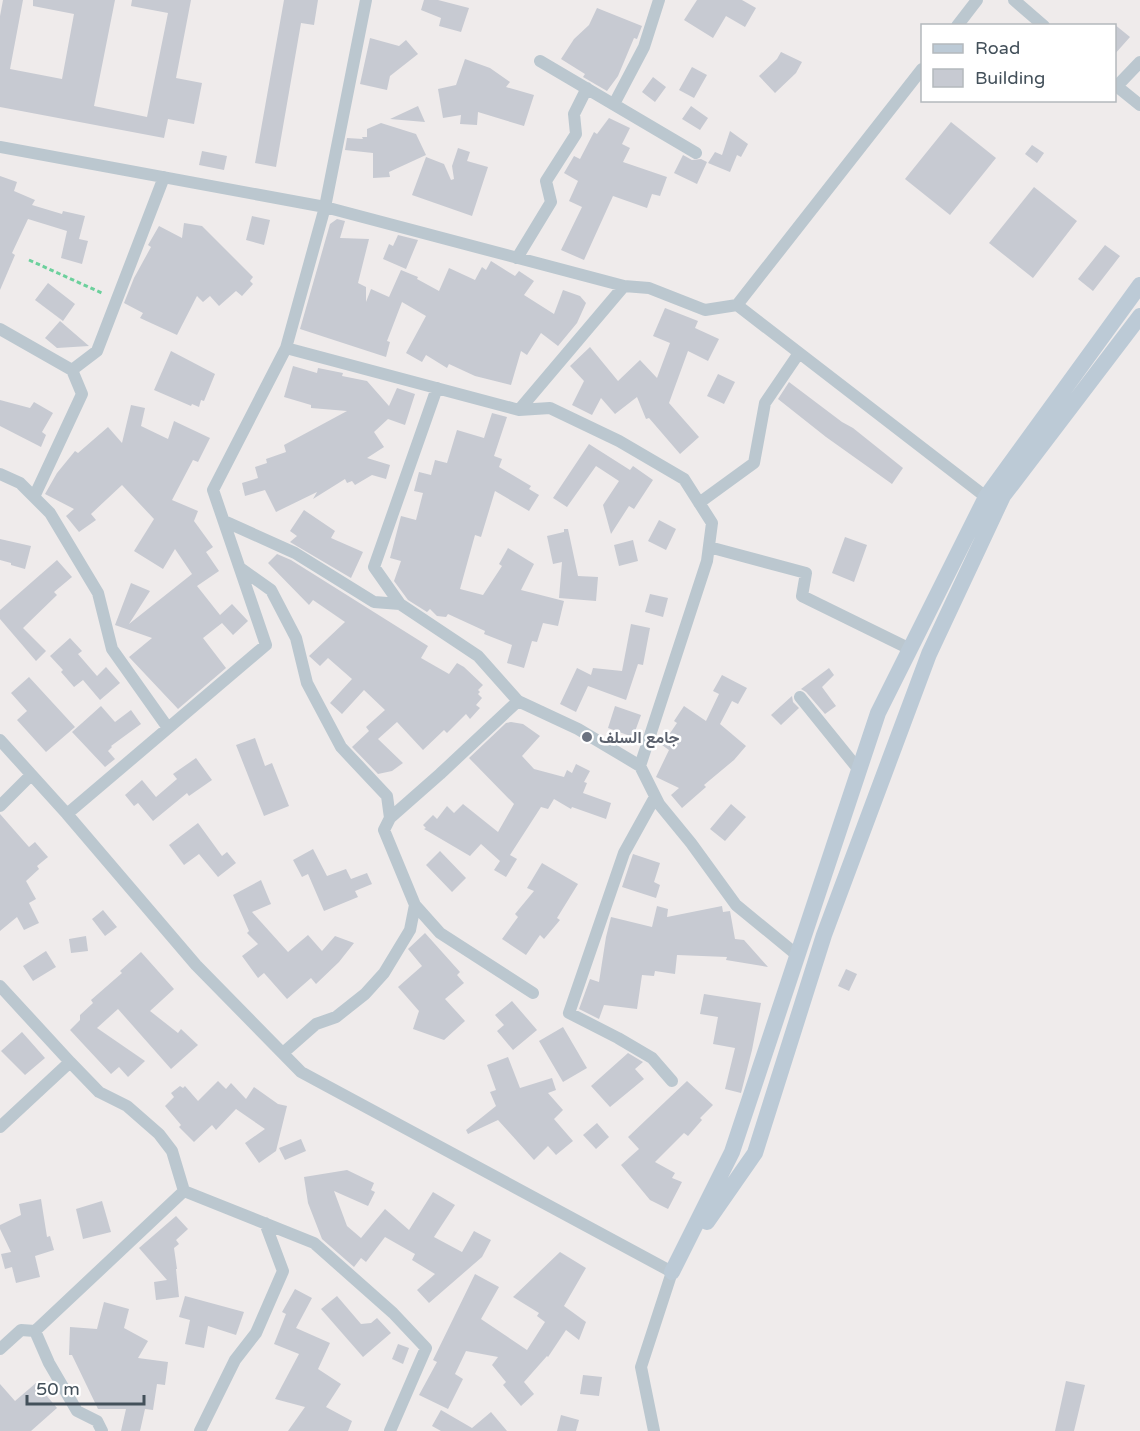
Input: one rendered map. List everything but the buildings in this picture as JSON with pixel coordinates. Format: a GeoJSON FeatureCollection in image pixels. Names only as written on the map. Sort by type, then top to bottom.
{"type":"FeatureCollection","features":[{"type":"Feature","properties":{"kind":"main road"},"geometry":{"type":"LineString","coordinates":[[672,1272],[732,1152],[878,713],[986,497],[1140,285]]}},
{"type":"Feature","properties":{"kind":"main road"},"geometry":{"type":"LineString","coordinates":[[672,1272],[754,1153],[824,935],[929,654],[1003,496],[1140,316]]}},
{"type":"Feature","properties":{"kind":"street"},"geometry":{"type":"LineString","coordinates":[[67,814],[266,645],[213,490],[286,348],[326,207],[366,0]]}},
{"type":"Feature","properties":{"kind":"street"},"geometry":{"type":"LineString","coordinates":[[614,104],[644,47],[659,0]]}},
{"type":"Feature","properties":{"kind":"street"},"geometry":{"type":"LineString","coordinates":[[959,24],[977,0]]}},
{"type":"Feature","properties":{"kind":"street"},"geometry":{"type":"LineString","coordinates":[[1015,1],[1042,24]]}},
{"type":"Feature","properties":{"kind":"street"},"geometry":{"type":"LineString","coordinates":[[540,61],[696,153]]}},
{"type":"Feature","properties":{"kind":"street"},"geometry":{"type":"LineString","coordinates":[[1140,62],[1116,85],[1140,105]]}},
{"type":"Feature","properties":{"kind":"street"},"geometry":{"type":"LineString","coordinates":[[0,147],[326,207],[624,286],[649,288],[705,310],[737,304],[921,70]]}},
{"type":"Feature","properties":{"kind":"street"},"geometry":{"type":"LineString","coordinates":[[517,258],[551,202],[546,181],[576,134],[574,114],[586,88]]}},
{"type":"Feature","properties":{"kind":"street"},"geometry":{"type":"LineString","coordinates":[[72,370],[97,351],[164,177]]}},
{"type":"Feature","properties":{"kind":"street"},"geometry":{"type":"LineString","coordinates":[[519,410],[624,286]]}},
{"type":"Feature","properties":{"kind":"street"},"geometry":{"type":"LineString","coordinates":[[737,304],[986,497]]}},
{"type":"Feature","properties":{"kind":"street"},"geometry":{"type":"LineString","coordinates":[[0,329],[72,370],[82,394],[34,497]]}},
{"type":"Feature","properties":{"kind":"street"},"geometry":{"type":"LineString","coordinates":[[286,348],[519,410],[550,408],[619,441],[684,479],[712,523],[709,547],[640,766]]}},
{"type":"Feature","properties":{"kind":"street"},"geometry":{"type":"LineString","coordinates":[[699,503],[754,463],[765,403],[799,353]]}},
{"type":"Feature","properties":{"kind":"street"},"geometry":{"type":"LineString","coordinates":[[437,388],[374,567],[400,603],[477,656],[518,701],[578,729],[640,766],[659,804],[691,843],[736,906],[797,955]]}},
{"type":"Feature","properties":{"kind":"street"},"geometry":{"type":"LineString","coordinates":[[0,474],[20,483],[50,513],[98,593],[112,649],[168,728]]}},
{"type":"Feature","properties":{"kind":"street"},"geometry":{"type":"LineString","coordinates":[[224,521],[295,553],[374,602],[400,603]]}},
{"type":"Feature","properties":{"kind":"street"},"geometry":{"type":"LineString","coordinates":[[709,547],[806,573],[802,596],[910,649]]}},
{"type":"Feature","properties":{"kind":"street"},"geometry":{"type":"LineString","coordinates":[[240,568],[271,590],[296,638],[307,683],[341,747],[387,796],[390,818]]}},
{"type":"Feature","properties":{"kind":"street"},"geometry":{"type":"LineString","coordinates":[[800,697],[859,770]]}},
{"type":"Feature","properties":{"kind":"street"},"geometry":{"type":"LineString","coordinates":[[518,701],[390,818],[384,830],[415,905],[440,933],[533,993]]}},
{"type":"Feature","properties":{"kind":"street"},"geometry":{"type":"LineString","coordinates":[[0,740],[67,814],[196,965],[301,1071],[672,1272],[641,1367],[654,1431]]}},
{"type":"Feature","properties":{"kind":"street"},"geometry":{"type":"LineString","coordinates":[[0,806],[31,775]]}},
{"type":"Feature","properties":{"kind":"street"},"geometry":{"type":"LineString","coordinates":[[655,796],[624,853],[568,1013],[652,1058],[672,1082]]}},
{"type":"Feature","properties":{"kind":"street"},"geometry":{"type":"LineString","coordinates":[[283,1053],[316,1024],[336,1017],[365,994],[378,980],[410,930],[415,905]]}},
{"type":"Feature","properties":{"kind":"street"},"geometry":{"type":"LineString","coordinates":[[0,986],[99,1092],[127,1106],[159,1134],[172,1151],[184,1191]]}},
{"type":"Feature","properties":{"kind":"street"},"geometry":{"type":"LineString","coordinates":[[0,1127],[70,1062]]}},
{"type":"Feature","properties":{"kind":"street"},"geometry":{"type":"LineString","coordinates":[[184,1191],[315,1243],[393,1313],[426,1348],[390,1431]]}},
{"type":"Feature","properties":{"kind":"street"},"geometry":{"type":"LineString","coordinates":[[0,1349],[21,1330],[35,1330],[184,1191]]}},
{"type":"Feature","properties":{"kind":"street"},"geometry":{"type":"LineString","coordinates":[[200,1431],[235,1360],[256,1334],[283,1271],[265,1223]]}},
{"type":"Feature","properties":{"kind":"street"},"geometry":{"type":"LineString","coordinates":[[35,1330],[49,1363],[77,1411],[97,1421],[102,1431]]}},
{"type":"Feature","properties":{"kind":"path"},"geometry":{"type":"LineString","coordinates":[[29,260],[117,300]]}},
{"type":"Feature","properties":{"kind":"place","name":"جامع السلف"},"geometry":{"type":"Point","coordinates":[587,737]}}]}
